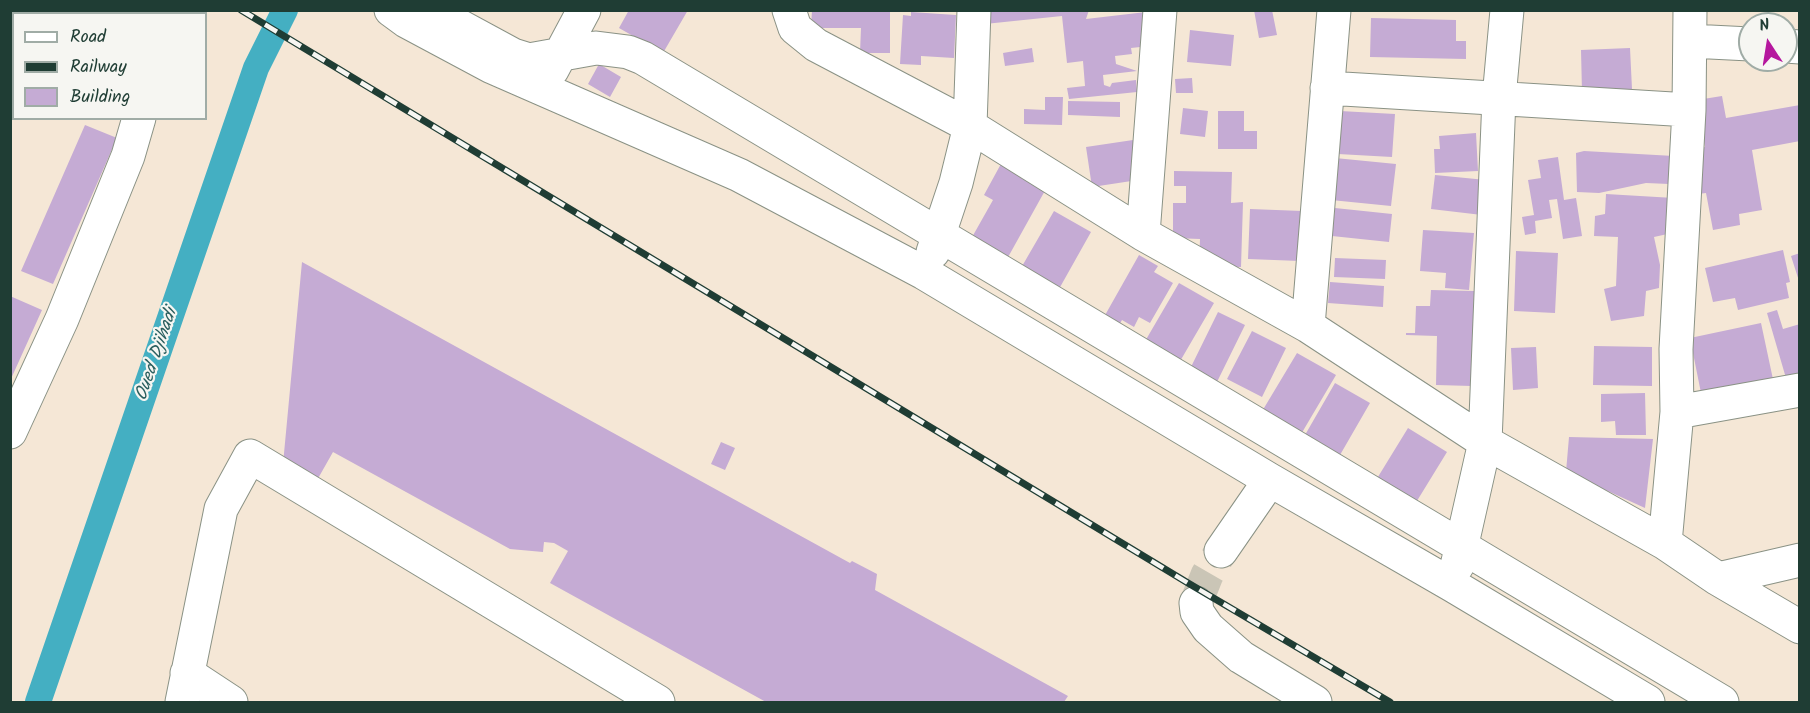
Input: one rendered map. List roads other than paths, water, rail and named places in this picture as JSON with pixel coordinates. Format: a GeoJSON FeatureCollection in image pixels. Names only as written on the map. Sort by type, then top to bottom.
{"type":"FeatureCollection","features":[{"type":"Feature","properties":{"kind":"street"},"geometry":{"type":"LineString","coordinates":[[391,10],[406,21],[492,67],[543,92],[739,175],[924,273],[1648,702]]}},
{"type":"Feature","properties":{"kind":"street"},"geometry":{"type":"LineString","coordinates":[[430,10],[520,58],[539,60],[596,48],[612,48],[643,58],[1722,702]]}},
{"type":"Feature","properties":{"kind":"street"},"geometry":{"type":"LineString","coordinates":[[543,92],[557,57],[584,10]]}},
{"type":"Feature","properties":{"kind":"street"},"geometry":{"type":"LineString","coordinates":[[789,10],[795,28],[816,45],[970,126],[1143,234],[1308,326],[1485,442],[1665,543],[1718,579],[1800,627]]}},
{"type":"Feature","properties":{"kind":"street"},"geometry":{"type":"LineString","coordinates":[[924,273],[940,234],[970,126],[974,10]]}},
{"type":"Feature","properties":{"kind":"street"},"geometry":{"type":"LineString","coordinates":[[1143,234],[1160,10]]}},
{"type":"Feature","properties":{"kind":"street"},"geometry":{"type":"LineString","coordinates":[[1308,326],[1334,10]]}},
{"type":"Feature","properties":{"kind":"street"},"geometry":{"type":"LineString","coordinates":[[1452,585],[1463,546],[1485,442],[1498,98],[1507,10]]}},
{"type":"Feature","properties":{"kind":"street"},"geometry":{"type":"LineString","coordinates":[[1665,543],[1677,412],[1676,349],[1689,110],[1690,26],[1738,40]]}},
{"type":"Feature","properties":{"kind":"street"},"geometry":{"type":"LineString","coordinates":[[1327,88],[1689,110]]}},
{"type":"Feature","properties":{"kind":"street"},"geometry":{"type":"LineString","coordinates":[[10,432],[62,319],[128,156],[138,120]]}},
{"type":"Feature","properties":{"kind":"street"},"geometry":{"type":"LineString","coordinates":[[1677,412],[1800,390]]}},
{"type":"Feature","properties":{"kind":"street"},"geometry":{"type":"LineString","coordinates":[[231,702],[184,688],[221,509],[250,456],[658,702]]}},
{"type":"Feature","properties":{"kind":"street"},"geometry":{"type":"LineString","coordinates":[[1221,551],[1270,480]]}},
{"type":"Feature","properties":{"kind":"street"},"geometry":{"type":"LineString","coordinates":[[1718,579],[1800,560]]}},
{"type":"Feature","properties":{"kind":"street"},"geometry":{"type":"LineString","coordinates":[[1197,603],[1197,612],[1208,628],[1241,657],[1315,702]]}},
{"type":"Feature","properties":{"kind":"waterway","name":"Oued Djihadi"},"geometry":{"type":"LineString","coordinates":[[38,702],[256,68],[285,10]]}},
{"type":"Feature","properties":{"kind":"tunnel"},"geometry":{"type":"LineString","coordinates":[[1196,603],[1207,575],[1221,551]]}},
{"type":"Feature","properties":{"kind":"railway"},"geometry":{"type":"LineString","coordinates":[[241,10],[1188,583],[1390,702]]}}]}
